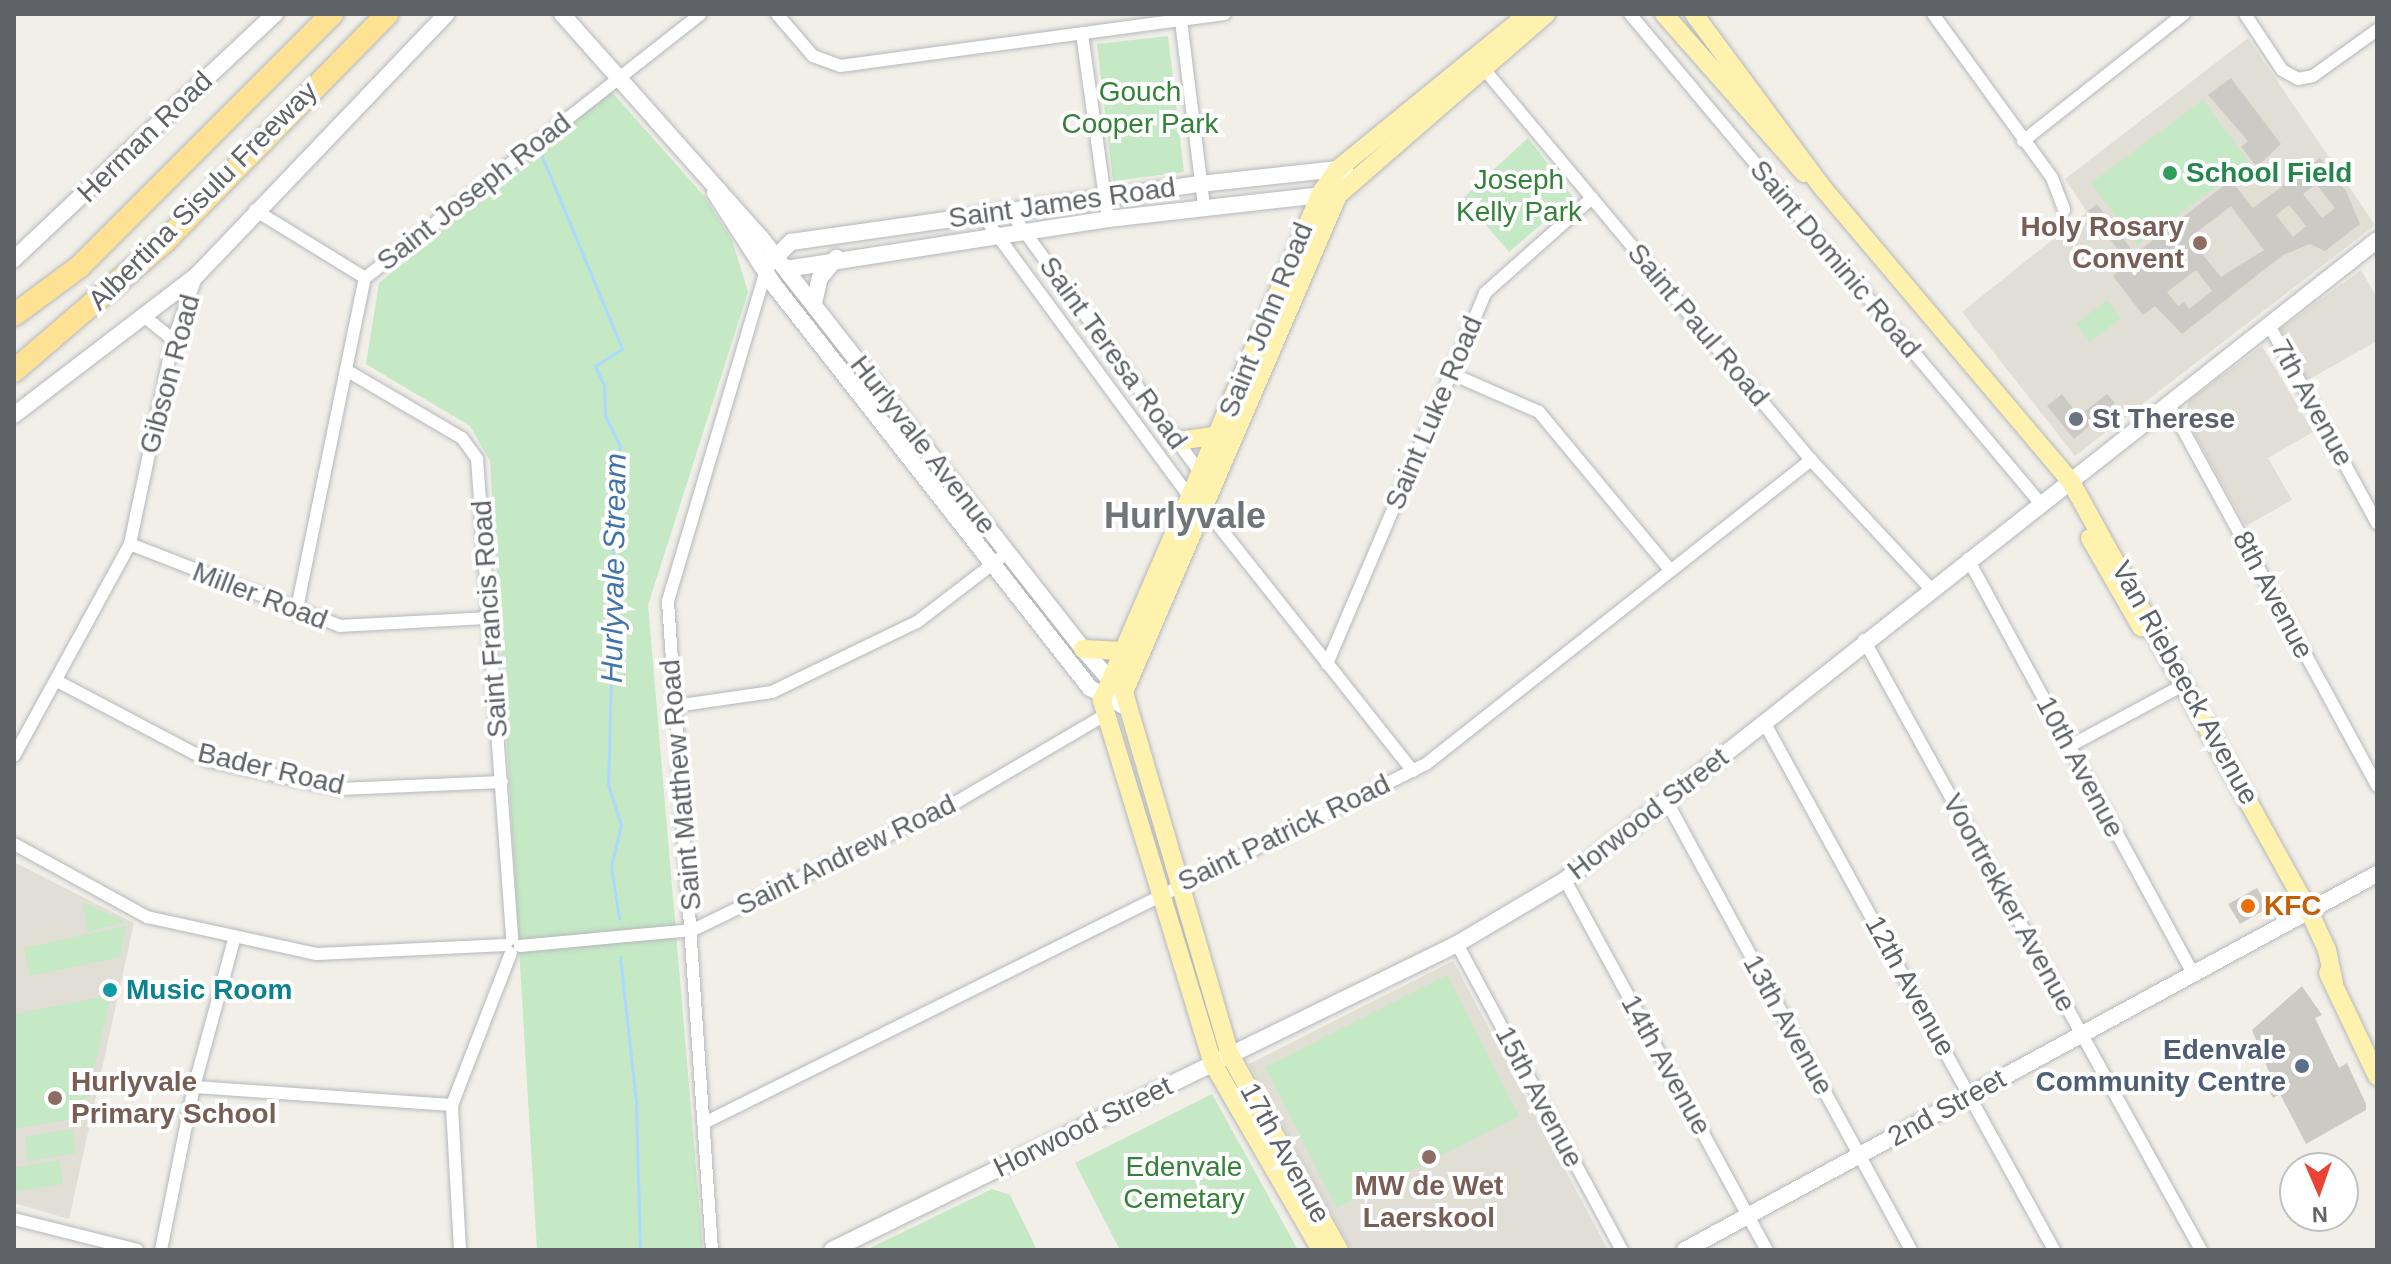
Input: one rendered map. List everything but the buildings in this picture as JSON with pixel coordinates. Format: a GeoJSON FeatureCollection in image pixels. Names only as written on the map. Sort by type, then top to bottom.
{"type":"FeatureCollection","features":[{"type":"Feature","properties":{"kind":"highway","name":"Albertina Sisulu Freeway"},"geometry":{"type":"LineString","coordinates":[[14,315],[79,267],[332,14]]}},
{"type":"Feature","properties":{"kind":"highway","name":"Albertina Sisulu Freeway"},"geometry":{"type":"LineString","coordinates":[[14,371],[165,241],[387,14]]}},
{"type":"Feature","properties":{"kind":"main road","name":"Saint John Road"},"geometry":{"type":"LineString","coordinates":[[1202,508],[1202,475],[1330,193],[1345,173],[1478,62],[1528,14]]}},
{"type":"Feature","properties":{"kind":"main road","name":"Saint John Road"},"geometry":{"type":"LineString","coordinates":[[1478,62],[1546,14]]}},
{"type":"Feature","properties":{"kind":"main road","name":"Van Riebeeck Avenue"},"geometry":{"type":"LineString","coordinates":[[1664,14],[1822,187],[2066,486],[2109,556],[2304,913],[2377,1076]]}},
{"type":"Feature","properties":{"kind":"main road","name":"Van Riebeeck Avenue"},"geometry":{"type":"LineString","coordinates":[[1694,14],[1822,187]]}},
{"type":"Feature","properties":{"kind":"main road","name":"Saint John Road"},"geometry":{"type":"LineString","coordinates":[[1104,707],[1202,508],[1330,193]]}},
{"type":"Feature","properties":{"kind":"main road"},"geometry":{"type":"LineString","coordinates":[[1178,441],[1219,435]]}},
{"type":"Feature","properties":{"kind":"main road"},"geometry":{"type":"LineString","coordinates":[[1083,649],[1131,654],[1131,698],[1136,744]]}},
{"type":"Feature","properties":{"kind":"main road"},"geometry":{"type":"LineString","coordinates":[[1118,682],[1230,1055]]}},
{"type":"Feature","properties":{"kind":"main road","name":"Hurlyvale Avenue"},"geometry":{"type":"LineString","coordinates":[[1104,707],[1213,1064]]}},
{"type":"Feature","properties":{"kind":"main road","name":"17th Avenue"},"geometry":{"type":"LineString","coordinates":[[1230,1055],[1339,1250]]}},
{"type":"Feature","properties":{"kind":"main road","name":"17th Avenue"},"geometry":{"type":"LineString","coordinates":[[1213,1064],[1321,1250]]}},
{"type":"Feature","properties":{"kind":"street","name":"Herman Road"},"geometry":{"type":"LineString","coordinates":[[14,259],[275,14]]}},
{"type":"Feature","properties":{"kind":"street","name":"Gibson Road"},"geometry":{"type":"LineString","coordinates":[[14,756],[130,544],[173,340],[197,275],[255,210],[446,14]]}},
{"type":"Feature","properties":{"kind":"street","name":"Hurlyvale Avenue"},"geometry":{"type":"LineString","coordinates":[[562,14],[775,254],[814,303],[1000,558],[1104,707]]}},
{"type":"Feature","properties":{"kind":"street","name":"Saint Joseph Road"},"geometry":{"type":"LineString","coordinates":[[296,613],[365,278],[701,14]]}},
{"type":"Feature","properties":{"kind":"street"},"geometry":{"type":"LineString","coordinates":[[777,14],[813,56],[840,66],[1082,34],[1129,20],[1181,21],[1225,14]]}},
{"type":"Feature","properties":{"kind":"street","name":"Saint Dominic Road"},"geometry":{"type":"LineString","coordinates":[[1630,14],[2041,504]]}},
{"type":"Feature","properties":{"kind":"street"},"geometry":{"type":"LineString","coordinates":[[1933,14],[2052,178],[2064,210]]}},
{"type":"Feature","properties":{"kind":"street"},"geometry":{"type":"LineString","coordinates":[[2023,141],[2184,14]]}},
{"type":"Feature","properties":{"kind":"street"},"geometry":{"type":"LineString","coordinates":[[2245,14],[2282,70],[2298,79],[2313,76],[2377,30]]}},
{"type":"Feature","properties":{"kind":"street"},"geometry":{"type":"LineString","coordinates":[[1181,21],[1204,206]]}},
{"type":"Feature","properties":{"kind":"street"},"geometry":{"type":"LineString","coordinates":[[1082,34],[1108,219]]}},
{"type":"Feature","properties":{"kind":"street","name":"Saint Paul Road"},"geometry":{"type":"LineString","coordinates":[[1478,62],[1811,460],[1930,588]]}},
{"type":"Feature","properties":{"kind":"street","name":"Saint James Road"},"geometry":{"type":"LineString","coordinates":[[775,254],[791,242],[1008,209],[1200,184],[1345,173]]}},
{"type":"Feature","properties":{"kind":"street","name":"Hurlyvale Avenue"},"geometry":{"type":"LineString","coordinates":[[709,181],[770,279],[1000,558],[1083,649],[1118,682]]}},
{"type":"Feature","properties":{"kind":"street","name":"Saint James Road"},"geometry":{"type":"LineString","coordinates":[[786,269],[836,258],[996,234],[1204,206],[1330,193]]}},
{"type":"Feature","properties":{"kind":"street","name":"Saint Luke Road"},"geometry":{"type":"LineString","coordinates":[[1327,664],[1487,289],[1592,198]]}},
{"type":"Feature","properties":{"kind":"street","name":"Saint Teresa Road"},"geometry":{"type":"LineString","coordinates":[[1008,209],[1202,475]]}},
{"type":"Feature","properties":{"kind":"street"},"geometry":{"type":"LineString","coordinates":[[255,210],[365,278]]}},
{"type":"Feature","properties":{"kind":"street","name":"Saint Teresa Road"},"geometry":{"type":"LineString","coordinates":[[981,213],[1202,508],[1413,771]]}},
{"type":"Feature","properties":{"kind":"street"},"geometry":{"type":"LineString","coordinates":[[761,238],[791,242]]}},
{"type":"Feature","properties":{"kind":"street","name":"Horwood Street"},"geometry":{"type":"LineString","coordinates":[[832,1250],[1457,944],[1565,880],[1930,588],[2066,486],[2269,325],[2375,248]]}},
{"type":"Feature","properties":{"kind":"street","name":"Saint Matthew Road"},"geometry":{"type":"LineString","coordinates":[[712,1250],[693,930],[675,706],[671,586],[748,330],[770,279],[775,254]]}},
{"type":"Feature","properties":{"kind":"street"},"geometry":{"type":"LineString","coordinates":[[814,303],[820,278],[836,258]]}},
{"type":"Feature","properties":{"kind":"street","name":"Saint Matthew Road"},"geometry":{"type":"LineString","coordinates":[[770,279],[786,269]]}},
{"type":"Feature","properties":{"kind":"street"},"geometry":{"type":"LineString","coordinates":[[14,415],[197,275]]}},
{"type":"Feature","properties":{"kind":"street"},"geometry":{"type":"LineString","coordinates":[[145,317],[173,340]]}},
{"type":"Feature","properties":{"kind":"street","name":"7th Avenue"},"geometry":{"type":"LineString","coordinates":[[2269,325],[2377,523]]}},
{"type":"Feature","properties":{"kind":"street"},"geometry":{"type":"LineString","coordinates":[[1101,377],[1122,362]]}},
{"type":"Feature","properties":{"kind":"street","name":"Saint Francis Road"},"geometry":{"type":"LineString","coordinates":[[346,370],[474,452],[502,782],[512,946]]}},
{"type":"Feature","properties":{"kind":"street"},"geometry":{"type":"LineString","coordinates":[[1452,374],[1539,412],[1670,570]]}},
{"type":"Feature","properties":{"kind":"street","name":"8th Avenue"},"geometry":{"type":"LineString","coordinates":[[2169,404],[2377,786]]}},
{"type":"Feature","properties":{"kind":"street","name":"Saint Patrick Road"},"geometry":{"type":"LineString","coordinates":[[704,1123],[1160,893],[1413,771],[1811,460]]}},
{"type":"Feature","properties":{"kind":"street","name":"Miller Road"},"geometry":{"type":"LineString","coordinates":[[130,544],[296,613],[356,628],[489,618]]}},
{"type":"Feature","properties":{"kind":"street"},"geometry":{"type":"LineString","coordinates":[[675,706],[772,692],[917,622],[1000,558]]}},
{"type":"Feature","properties":{"kind":"street","name":"10th Avenue"},"geometry":{"type":"LineString","coordinates":[[1968,559],[2193,974]]}},
{"type":"Feature","properties":{"kind":"street","name":"Voortrekker Avenue"},"geometry":{"type":"LineString","coordinates":[[1864,640],[2201,1250]]}},
{"type":"Feature","properties":{"kind":"street","name":"Bader Road"},"geometry":{"type":"LineString","coordinates":[[57,681],[209,761],[340,789],[502,782]]}},
{"type":"Feature","properties":{"kind":"street"},"geometry":{"type":"LineString","coordinates":[[2068,747],[2180,687]]}},
{"type":"Feature","properties":{"kind":"street"},"geometry":{"type":"LineString","coordinates":[[1104,707],[1124,706]]}},
{"type":"Feature","properties":{"kind":"street","name":"Saint Andrew Road"},"geometry":{"type":"LineString","coordinates":[[14,844],[139,914],[336,956],[512,946],[693,930],[955,803],[1104,707]]}},
{"type":"Feature","properties":{"kind":"street","name":"12th Avenue"},"geometry":{"type":"LineString","coordinates":[[1764,722],[2054,1250]]}},
{"type":"Feature","properties":{"kind":"street","name":"13th Avenue"},"geometry":{"type":"LineString","coordinates":[[1666,800],[1911,1250]]}},
{"type":"Feature","properties":{"kind":"street","name":"2nd Street"},"geometry":{"type":"LineString","coordinates":[[1685,1250],[2377,874]]}},
{"type":"Feature","properties":{"kind":"street","name":"14th Avenue"},"geometry":{"type":"LineString","coordinates":[[1565,880],[1767,1250]]}},
{"type":"Feature","properties":{"kind":"street"},"geometry":{"type":"LineString","coordinates":[[161,1250],[194,1087],[235,936]]}},
{"type":"Feature","properties":{"kind":"street","name":"15th Avenue"},"geometry":{"type":"LineString","coordinates":[[1457,944],[1622,1250]]}},
{"type":"Feature","properties":{"kind":"street"},"geometry":{"type":"LineString","coordinates":[[460,1250],[452,1105],[512,946]]}},
{"type":"Feature","properties":{"kind":"street"},"geometry":{"type":"LineString","coordinates":[[194,1087],[452,1105]]}},
{"type":"Feature","properties":{"kind":"street"},"geometry":{"type":"LineString","coordinates":[[14,1219],[137,1250]]}},
{"type":"Feature","properties":{"kind":"shaded area","name":"Holy Rosary Convent"},"geometry":{"type":"Polygon","coordinates":[[[2248,38],[2375,225],[2075,456],[1962,312],[2087,212],[2065,179],[2248,38]]]}},
{"type":"Feature","properties":{"kind":"shaded area"},"geometry":{"type":"Polygon","coordinates":[[[2361,270],[2377,298],[2377,341],[2308,380],[2280,329],[2361,270]]]}},
{"type":"Feature","properties":{"kind":"shaded area"},"geometry":{"type":"Polygon","coordinates":[[[2262,346],[2313,432],[2268,458],[2292,500],[2246,526],[2185,417],[2189,400],[2262,346]]]}},
{"type":"Feature","properties":{"kind":"shaded area","name":"Hurlyvale Primary School"},"geometry":{"type":"Polygon","coordinates":[[[14,862],[134,923],[69,1219],[14,1203],[14,862]]]}},
{"type":"Feature","properties":{"kind":"shaded area","name":"MW de Wet Laerskool"},"geometry":{"type":"Polygon","coordinates":[[[1453,961],[1608,1250],[1352,1250],[1249,1064],[1453,961]]]}},
{"type":"Feature","properties":{"kind":"green space","name":"Gouch Cooper Park"},"geometry":{"type":"Polygon","coordinates":[[[1168,36],[1184,172],[1113,181],[1097,44],[1168,36]]]}},
{"type":"Feature","properties":{"kind":"green space"},"geometry":{"type":"Polygon","coordinates":[[[610,90],[704,196],[732,240],[748,292],[648,605],[703,1250],[537,1250],[490,461],[470,426],[366,364],[379,283],[610,90]]]}},
{"type":"Feature","properties":{"kind":"green space","name":"School Field"},"geometry":{"type":"Polygon","coordinates":[[[2203,100],[2249,162],[2137,245],[2091,183],[2203,100]]]}},
{"type":"Feature","properties":{"kind":"green space","name":"Joseph Kelly Park"},"geometry":{"type":"Polygon","coordinates":[[[1528,138],[1573,197],[1509,252],[1463,198],[1528,138]]]}},
{"type":"Feature","properties":{"kind":"green space"},"geometry":{"type":"Polygon","coordinates":[[[2107,300],[2121,318],[2090,342],[2076,324],[2107,300]]]}},
{"type":"Feature","properties":{"kind":"green space"},"geometry":{"type":"Polygon","coordinates":[[[82,902],[126,922],[88,932],[82,902]]]}},
{"type":"Feature","properties":{"kind":"green space"},"geometry":{"type":"Polygon","coordinates":[[[126,926],[120,957],[30,976],[24,948],[126,926]]]}},
{"type":"Feature","properties":{"kind":"green space"},"geometry":{"type":"Polygon","coordinates":[[[1447,975],[1519,1116],[1337,1208],[1265,1067],[1447,975]]]}},
{"type":"Feature","properties":{"kind":"green space"},"geometry":{"type":"Polygon","coordinates":[[[101,997],[110,998],[83,1117],[14,1129],[14,1014],[101,997]]]}},
{"type":"Feature","properties":{"kind":"green space","name":"Edenvale Cemetary"},"geometry":{"type":"Polygon","coordinates":[[[1212,1094],[1298,1250],[1120,1250],[1075,1163],[1212,1094]]]}},
{"type":"Feature","properties":{"kind":"green space"},"geometry":{"type":"Polygon","coordinates":[[[72,1129],[76,1153],[28,1161],[25,1137],[72,1129]]]}},
{"type":"Feature","properties":{"kind":"green space"},"geometry":{"type":"Polygon","coordinates":[[[59,1160],[63,1184],[15,1192],[14,1168],[59,1160]]]}},
{"type":"Feature","properties":{"kind":"green space"},"geometry":{"type":"Polygon","coordinates":[[[992,1189],[1010,1195],[1037,1250],[866,1250],[992,1189]]]}},
{"type":"Feature","properties":{"kind":"waterway","name":"Hurlyvale Stream"},"geometry":{"type":"LineString","coordinates":[[541,154],[622,349],[595,366],[604,385],[605,415],[620,446],[608,511],[614,562],[608,784],[621,825],[611,866],[619,918]]}},
{"type":"Feature","properties":{"kind":"waterway","name":"Hurlyvale Stream"},"geometry":{"type":"LineString","coordinates":[[620,957],[636,1102],[640,1250]]}},
{"type":"Feature","properties":{"kind":"place","name":"School Field"},"geometry":{"type":"Point","coordinates":[2170,173]}},
{"type":"Feature","properties":{"kind":"place","name":"Holy Rosary Convent"},"geometry":{"type":"Point","coordinates":[2200,243]}},
{"type":"Feature","properties":{"kind":"place","name":"St Therese"},"geometry":{"type":"Point","coordinates":[2076,419]}},
{"type":"Feature","properties":{"kind":"place","name":"KFC"},"geometry":{"type":"Point","coordinates":[2248,906]}},
{"type":"Feature","properties":{"kind":"place","name":"Music Room"},"geometry":{"type":"Point","coordinates":[110,990]}},
{"type":"Feature","properties":{"kind":"place","name":"Edenvale Community Centre"},"geometry":{"type":"Point","coordinates":[2302,1066]}},
{"type":"Feature","properties":{"kind":"place","name":"Hurlyvale Primary School"},"geometry":{"type":"Point","coordinates":[55,1098]}},
{"type":"Feature","properties":{"kind":"place","name":"MW de Wet Laerskool"},"geometry":{"type":"Point","coordinates":[1429,1157]}},
{"type":"Feature","properties":{"kind":"district","name":"Hurlyvale"},"geometry":{"type":"Point","coordinates":[1185,516]}}]}
